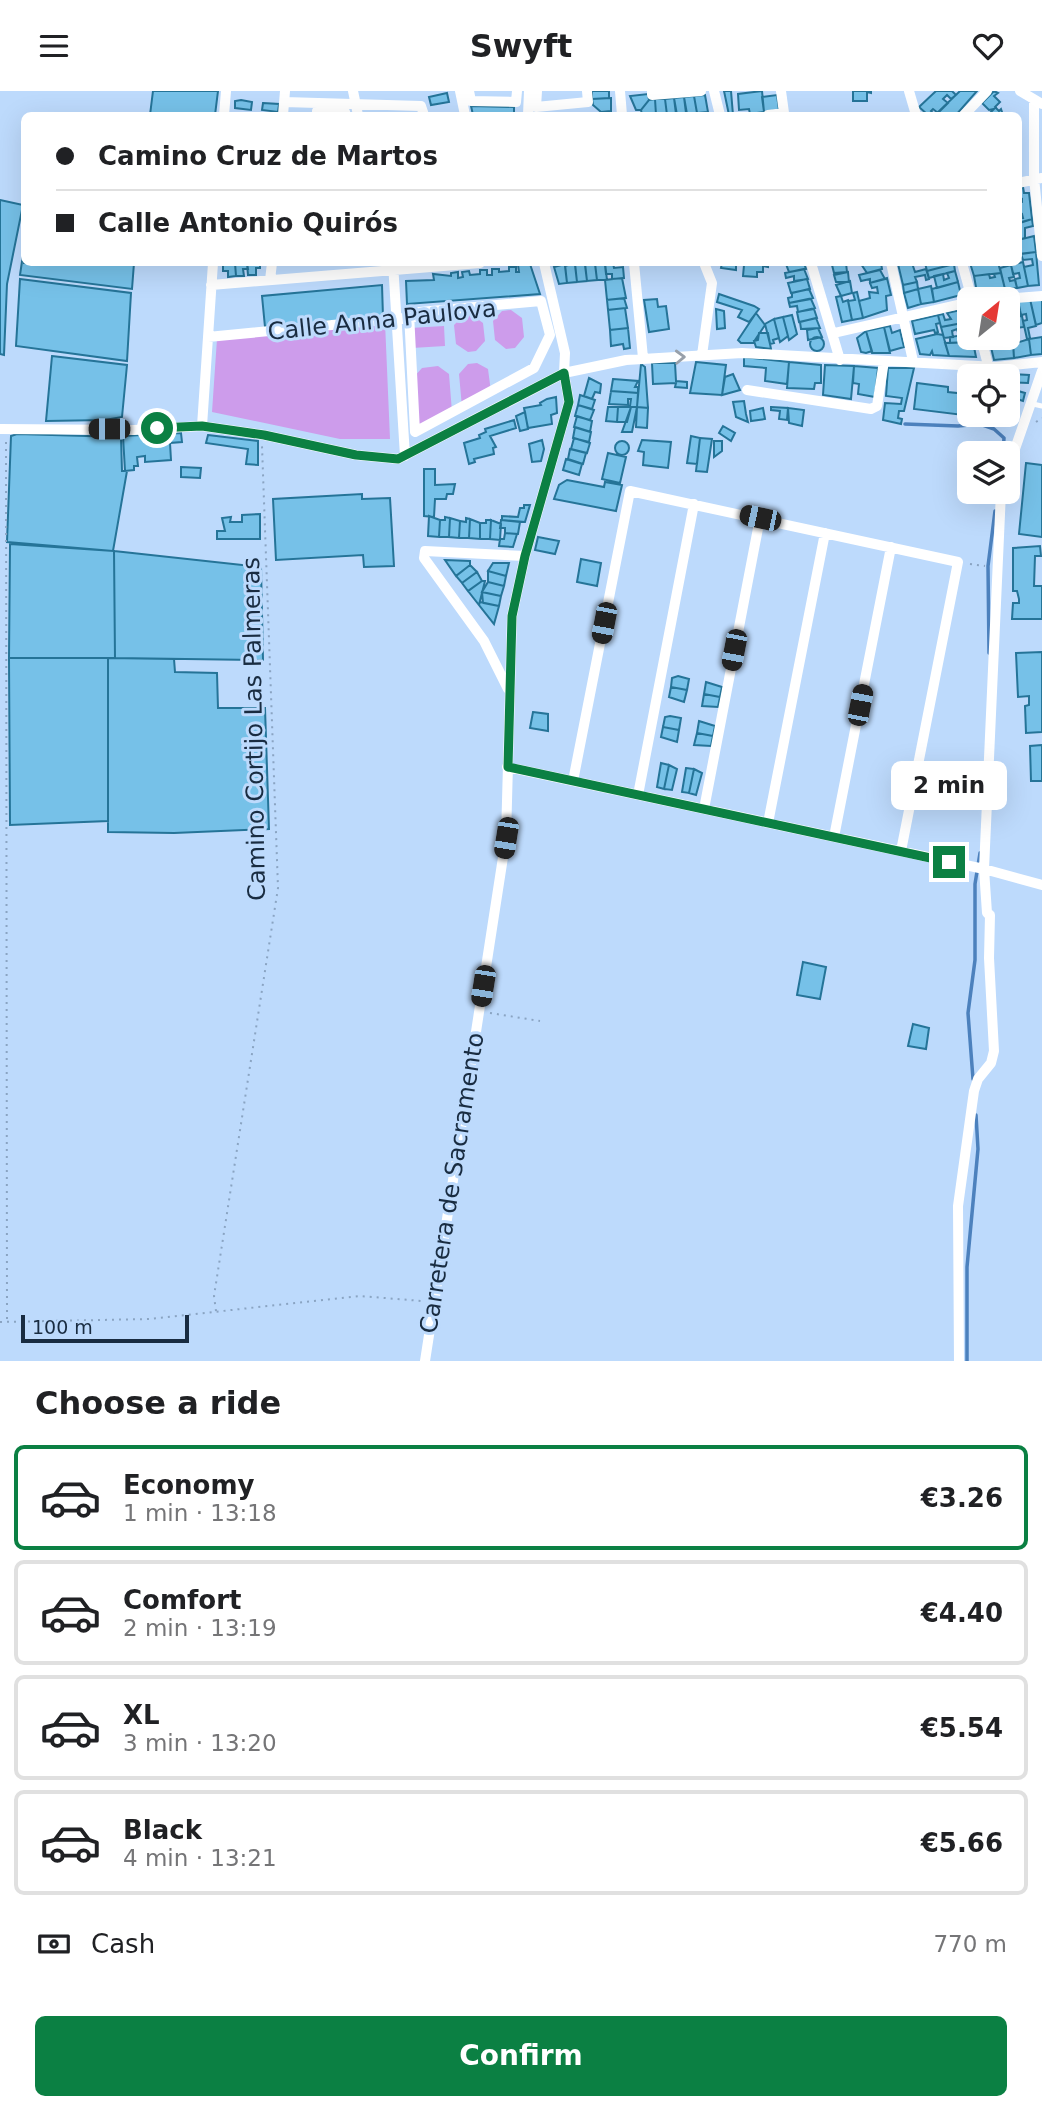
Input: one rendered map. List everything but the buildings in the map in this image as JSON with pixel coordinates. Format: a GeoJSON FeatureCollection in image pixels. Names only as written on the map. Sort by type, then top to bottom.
{"type":"FeatureCollection","features":[{"type":"Feature","properties":{"kind":"street"},"geometry":{"type":"LineString","coordinates":[[224,112],[226,91]]}},
{"type":"Feature","properties":{"kind":"street"},"geometry":{"type":"LineString","coordinates":[[353,91],[357,110]]}},
{"type":"Feature","properties":{"kind":"street"},"geometry":{"type":"LineString","coordinates":[[460,91],[464,112]]}},
{"type":"Feature","properties":{"kind":"street"},"geometry":{"type":"LineString","coordinates":[[469,91],[471,101],[516,102],[517,91]]}},
{"type":"Feature","properties":{"kind":"street"},"geometry":{"type":"LineString","coordinates":[[528,112],[529,91]]}},
{"type":"Feature","properties":{"kind":"street"},"geometry":{"type":"LineString","coordinates":[[537,91],[537,107],[588,102],[587,91]]}},
{"type":"Feature","properties":{"kind":"street"},"geometry":{"type":"LineString","coordinates":[[620,91],[622,112]]}},
{"type":"Feature","properties":{"kind":"street"},"geometry":{"type":"LineString","coordinates":[[652,91],[652,95],[701,91]]}},
{"type":"Feature","properties":{"kind":"street"},"geometry":{"type":"LineString","coordinates":[[715,91],[719,112]]}},
{"type":"Feature","properties":{"kind":"street"},"geometry":{"type":"LineString","coordinates":[[781,91],[784,112]]}},
{"type":"Feature","properties":{"kind":"street"},"geometry":{"type":"LineString","coordinates":[[908,91],[915,112]]}},
{"type":"Feature","properties":{"kind":"street"},"geometry":{"type":"LineString","coordinates":[[967,112],[988,91]]}},
{"type":"Feature","properties":{"kind":"street"},"geometry":{"type":"LineString","coordinates":[[1020,91],[1038,102],[1042,256]]}},
{"type":"Feature","properties":{"kind":"street"},"geometry":{"type":"LineString","coordinates":[[285,97],[357,110],[421,106],[423,112]]}},
{"type":"Feature","properties":{"kind":"street"},"geometry":{"type":"LineString","coordinates":[[317,112],[345,112]]}},
{"type":"Feature","properties":{"kind":"street"},"geometry":{"type":"LineString","coordinates":[[202,426],[213,266]]}},
{"type":"Feature","properties":{"kind":"street"},"geometry":{"type":"LineString","coordinates":[[270,280],[272,266]]}},
{"type":"Feature","properties":{"kind":"street"},"geometry":{"type":"LineString","coordinates":[[211,285],[393,266],[403,318],[415,432],[534,368],[550,335],[542,304]]}},
{"type":"Feature","properties":{"kind":"street","name":"Carretera de Sacramento"},"geometry":{"type":"LineString","coordinates":[[425,1361],[506,838],[512,616],[525,556],[569,402],[564,373],[565,353],[545,266]]}},
{"type":"Feature","properties":{"kind":"street"},"geometry":{"type":"LineString","coordinates":[[634,266],[643,358]]}},
{"type":"Feature","properties":{"kind":"street"},"geometry":{"type":"LineString","coordinates":[[702,355],[712,283],[705,266]]}},
{"type":"Feature","properties":{"kind":"street"},"geometry":{"type":"LineString","coordinates":[[812,266],[840,360]]}},
{"type":"Feature","properties":{"kind":"street"},"geometry":{"type":"LineString","coordinates":[[892,266],[913,361]]}},
{"type":"Feature","properties":{"kind":"street"},"geometry":{"type":"LineString","coordinates":[[963,266],[968,287]]}},
{"type":"Feature","properties":{"kind":"street"},"geometry":{"type":"LineString","coordinates":[[1020,298],[1042,296]]}},
{"type":"Feature","properties":{"kind":"street","name":"Calle Anna Paulova"},"geometry":{"type":"LineString","coordinates":[[208,337],[555,302]]}},
{"type":"Feature","properties":{"kind":"street"},"geometry":{"type":"LineString","coordinates":[[834,333],[957,304]]}},
{"type":"Feature","properties":{"kind":"street"},"geometry":{"type":"LineString","coordinates":[[403,318],[405,456]]}},
{"type":"Feature","properties":{"kind":"street"},"geometry":{"type":"LineString","coordinates":[[3,429],[134,430],[202,426],[356,455],[398,459],[564,373],[643,358],[742,353],[840,360],[969,364]]}},
{"type":"Feature","properties":{"kind":"street"},"geometry":{"type":"LineString","coordinates":[[747,390],[871,409],[877,406],[884,361]]}},
{"type":"Feature","properties":{"kind":"street"},"geometry":{"type":"LineString","coordinates":[[1020,364],[1042,362]]}},
{"type":"Feature","properties":{"kind":"street"},"geometry":{"type":"LineString","coordinates":[[1020,443],[1037,405],[1042,372]]}},
{"type":"Feature","properties":{"kind":"street"},"geometry":{"type":"LineString","coordinates":[[572,781],[630,491],[760,518],[958,562],[901,851]]}},
{"type":"Feature","properties":{"kind":"street"},"geometry":{"type":"LineString","coordinates":[[638,795],[694,504]]}},
{"type":"Feature","properties":{"kind":"street"},"geometry":{"type":"LineString","coordinates":[[959,1361],[958,1206],[975,1084],[991,1063],[994,1051],[989,958],[990,915],[987,913],[980,868],[1000,504]]}},
{"type":"Feature","properties":{"kind":"street"},"geometry":{"type":"LineString","coordinates":[[704,809],[760,518]]}},
{"type":"Feature","properties":{"kind":"street"},"geometry":{"type":"LineString","coordinates":[[768,823],[825,533]]}},
{"type":"Feature","properties":{"kind":"street"},"geometry":{"type":"LineString","coordinates":[[834,837],[891,547]]}},
{"type":"Feature","properties":{"kind":"street"},"geometry":{"type":"LineString","coordinates":[[508,690],[484,641],[424,558],[425,551],[525,556]]}},
{"type":"Feature","properties":{"kind":"street"},"geometry":{"type":"LineString","coordinates":[[508,767],[980,868],[1042,885]]}},
{"type":"Feature","properties":{"kind":"path"},"geometry":{"type":"LineString","coordinates":[[3,429],[7,1323]]}},
{"type":"Feature","properties":{"kind":"path","name":"Camino Cortijo Las Palmeras"},"geometry":{"type":"LineString","coordinates":[[216,1311],[214,1296],[278,888],[261,435]]}},
{"type":"Feature","properties":{"kind":"path"},"geometry":{"type":"LineString","coordinates":[[958,562],[982,566]]}},
{"type":"Feature","properties":{"kind":"path"},"geometry":{"type":"LineString","coordinates":[[479,1011],[540,1021]]}},
{"type":"Feature","properties":{"kind":"path"},"geometry":{"type":"LineString","coordinates":[[0,1322],[149,1319],[360,1296],[433,1302]]}},
{"type":"Feature","properties":{"kind":"shaded area"},"geometry":{"type":"Polygon","coordinates":[[[511,310],[522,318],[524,337],[515,348],[506,349],[495,340],[493,321],[502,311],[511,310]]]}},
{"type":"Feature","properties":{"kind":"shaded area"},"geometry":{"type":"Polygon","coordinates":[[[464,315],[472,315],[483,323],[485,341],[476,351],[468,352],[456,344],[454,325],[464,315]]]}},
{"type":"Feature","properties":{"kind":"shaded area"},"geometry":{"type":"Polygon","coordinates":[[[385,322],[390,439],[340,439],[212,412],[217,339],[385,322]]]}},
{"type":"Feature","properties":{"kind":"shaded area"},"geometry":{"type":"Polygon","coordinates":[[[444,326],[445,346],[412,348],[410,328],[444,326]]]}},
{"type":"Feature","properties":{"kind":"shaded area"},"geometry":{"type":"Polygon","coordinates":[[[477,363],[488,369],[491,392],[462,407],[459,374],[468,364],[477,363]]]}},
{"type":"Feature","properties":{"kind":"shaded area"},"geometry":{"type":"Polygon","coordinates":[[[438,366],[449,374],[452,412],[415,432],[412,379],[422,368],[438,366]]]}},
{"type":"Feature","properties":{"kind":"waterway"},"geometry":{"type":"LineString","coordinates":[[905,424],[980,424],[994,429],[1004,441]]}},
{"type":"Feature","properties":{"kind":"waterway"},"geometry":{"type":"LineString","coordinates":[[989,653],[988,566],[995,511]]}},
{"type":"Feature","properties":{"kind":"waterway"},"geometry":{"type":"LineString","coordinates":[[973,1079],[968,1013],[975,960],[975,884],[980,853]]}},
{"type":"Feature","properties":{"kind":"waterway"},"geometry":{"type":"LineString","coordinates":[[967,1361],[967,1267],[978,1149],[976,1115]]}},
{"type":"Feature","properties":{"kind":"route"},"geometry":{"type":"LineString","coordinates":[[157,428],[202,426],[264,435],[356,455],[398,459],[564,373],[569,402],[525,556],[512,616],[508,767],[949,862]]}}]}
